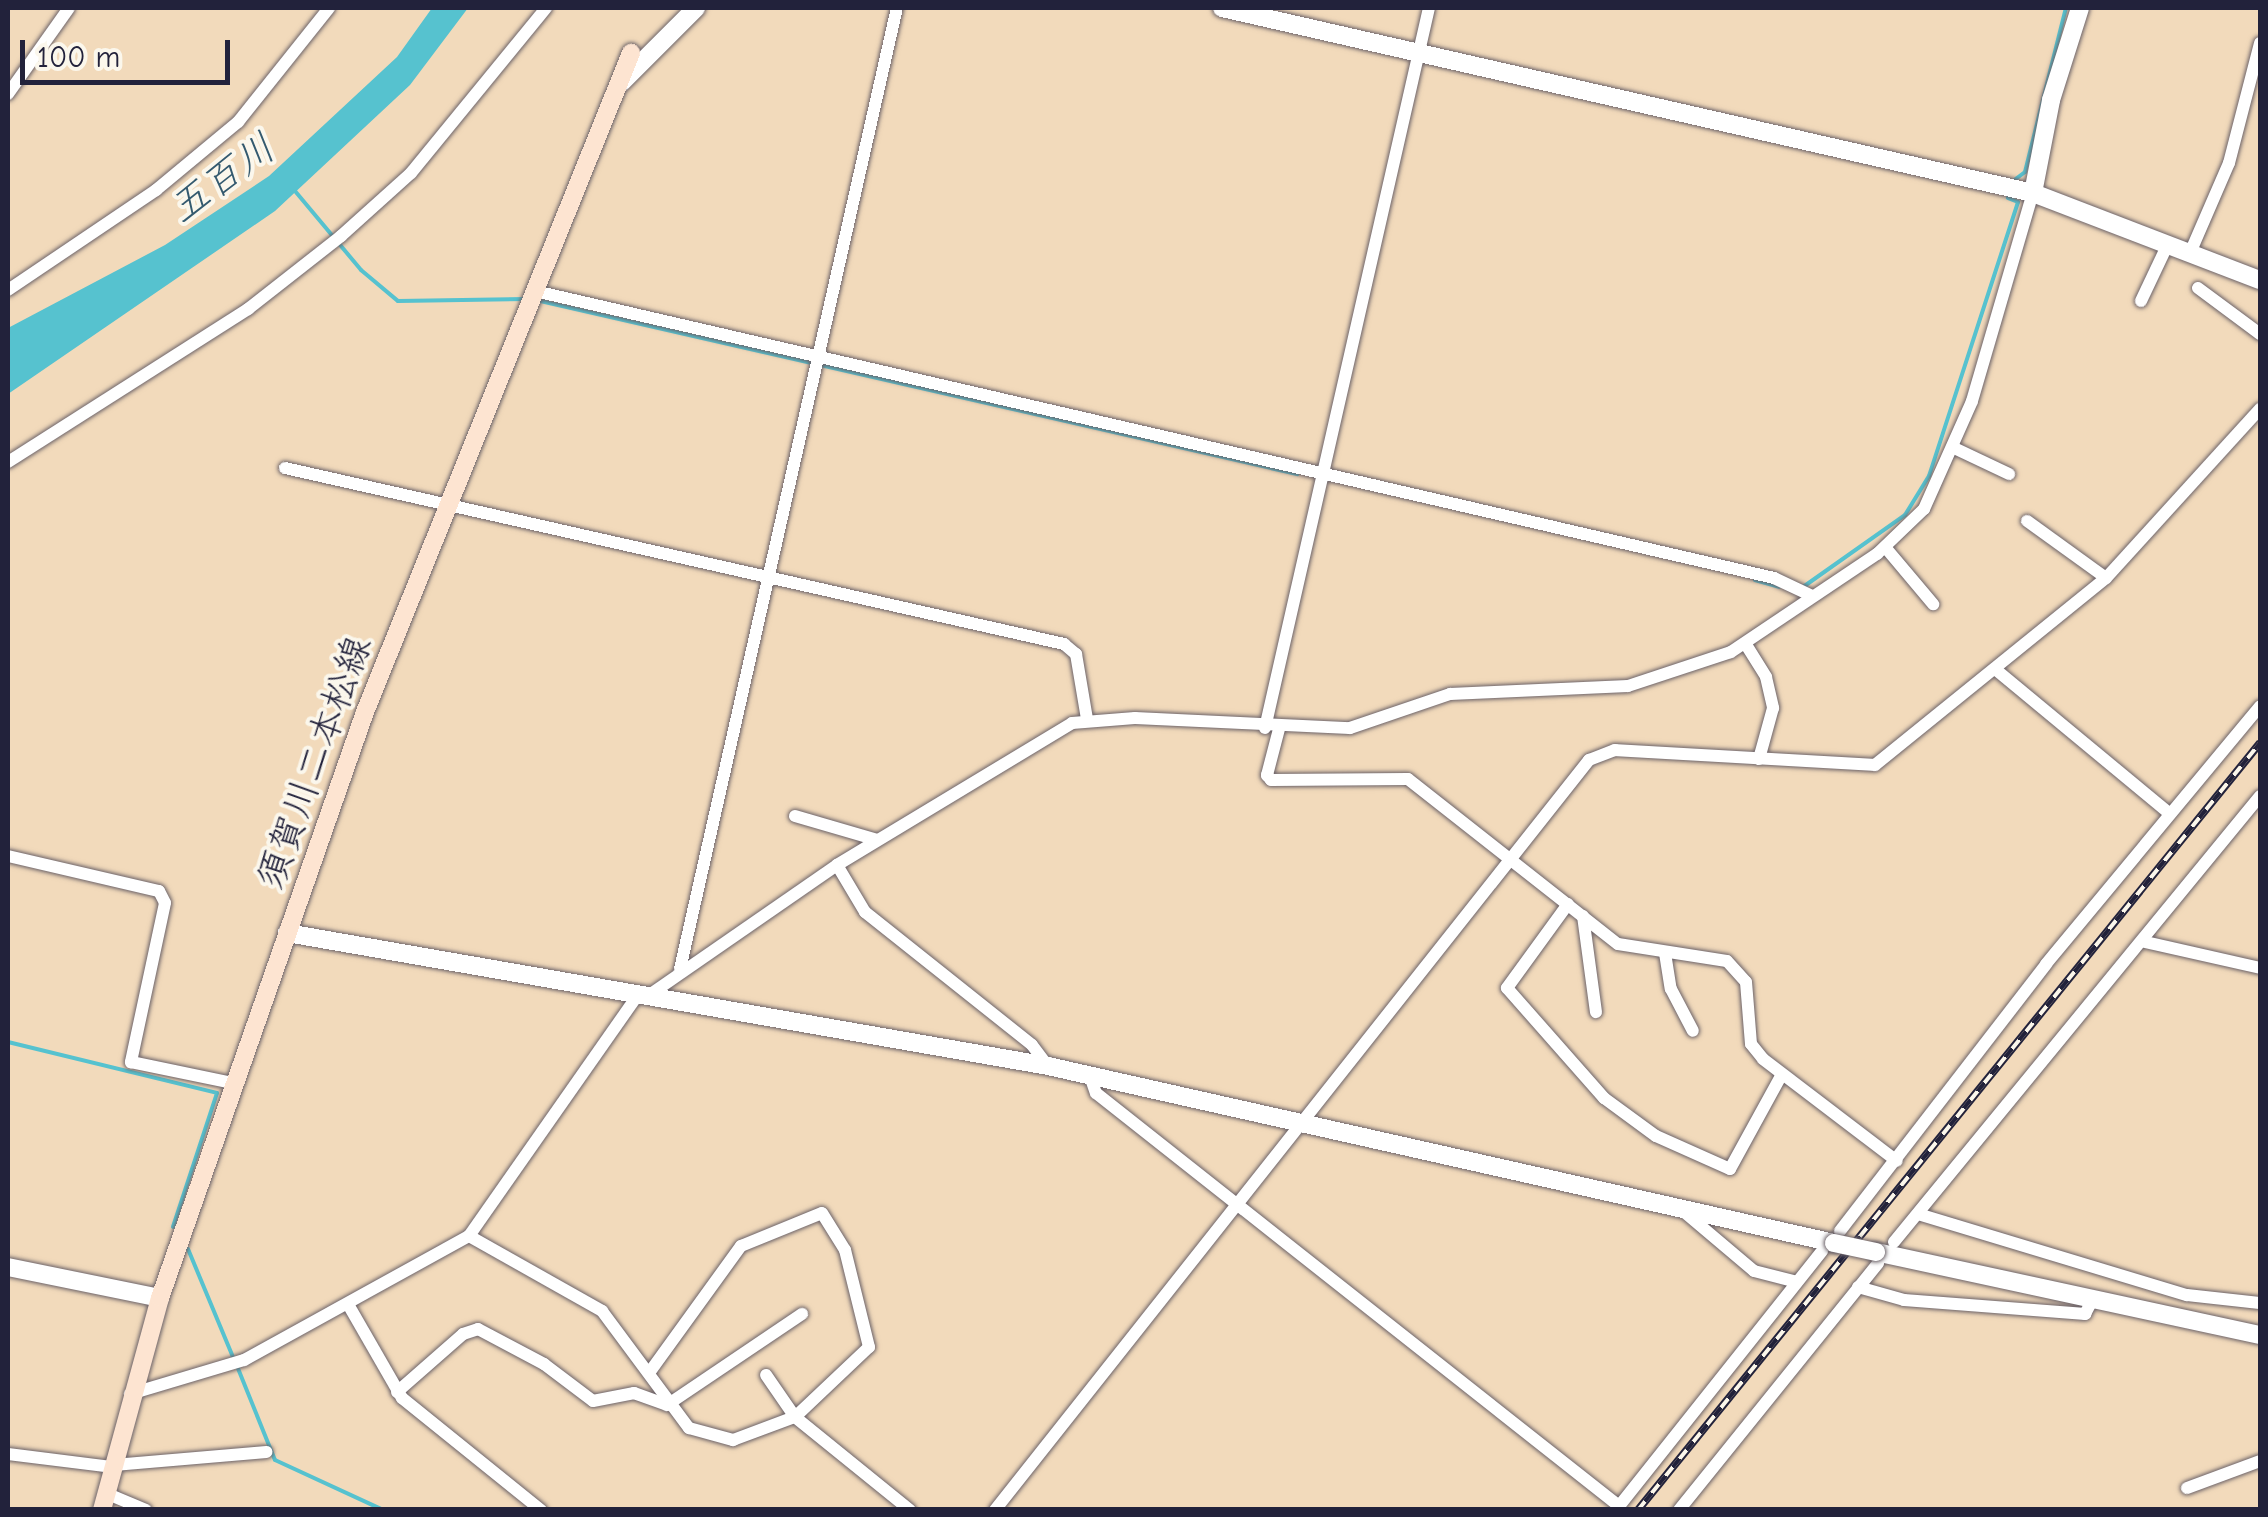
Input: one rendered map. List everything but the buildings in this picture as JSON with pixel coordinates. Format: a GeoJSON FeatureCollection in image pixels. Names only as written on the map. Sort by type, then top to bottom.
{"type":"FeatureCollection","features":[{"type":"Feature","properties":{"kind":"main road","name":"須賀川二本松線"},"geometry":{"type":"LineString","coordinates":[[105,1502],[130,1394],[160,1298],[232,1083],[365,712],[453,503],[631,53]]}},
{"type":"Feature","properties":{"kind":"street"},"geometry":{"type":"LineString","coordinates":[[8,94],[70,8]]}},
{"type":"Feature","properties":{"kind":"street"},"geometry":{"type":"LineString","coordinates":[[8,290],[156,190],[238,122],[329,8]]}},
{"type":"Feature","properties":{"kind":"street"},"geometry":{"type":"LineString","coordinates":[[8,462],[248,309],[341,236],[411,173],[546,8]]}},
{"type":"Feature","properties":{"kind":"street"},"geometry":{"type":"LineString","coordinates":[[622,82],[696,8]]}},
{"type":"Feature","properties":{"kind":"street"},"geometry":{"type":"LineString","coordinates":[[680,969],[897,8]]}},
{"type":"Feature","properties":{"kind":"street"},"geometry":{"type":"LineString","coordinates":[[1222,8],[2033,194],[2260,280]]}},
{"type":"Feature","properties":{"kind":"street"},"geometry":{"type":"LineString","coordinates":[[1429,8],[1323,476],[1272,728],[1267,775],[1272,780],[1408,779],[1618,944],[1718,957],[1737,968],[1746,982],[1751,1044],[1782,1074],[1897,1161]]}},
{"type":"Feature","properties":{"kind":"street"},"geometry":{"type":"LineString","coordinates":[[130,1394],[244,1360],[350,1306],[470,1236],[641,997],[837,865],[1058,728],[1087,719],[1272,728],[1367,725],[1464,691],[1628,686],[1711,662],[1746,643],[1885,547],[1916,520],[1954,448],[2033,194],[2051,100],[2082,8]]}},
{"type":"Feature","properties":{"kind":"street"},"geometry":{"type":"LineString","coordinates":[[2190,253],[2229,163],[2260,44]]}},
{"type":"Feature","properties":{"kind":"street"},"geometry":{"type":"LineString","coordinates":[[2141,300],[2168,244]]}},
{"type":"Feature","properties":{"kind":"street"},"geometry":{"type":"LineString","coordinates":[[2198,288],[2260,334]]}},
{"type":"Feature","properties":{"kind":"street"},"geometry":{"type":"LineString","coordinates":[[535,291],[1786,581],[1812,596]]}},
{"type":"Feature","properties":{"kind":"street"},"geometry":{"type":"LineString","coordinates":[[995,1510],[1510,858],[1601,752],[1875,765],[2106,578],[2260,409]]}},
{"type":"Feature","properties":{"kind":"street"},"geometry":{"type":"LineString","coordinates":[[1954,448],[2009,474]]}},
{"type":"Feature","properties":{"kind":"street"},"geometry":{"type":"LineString","coordinates":[[286,468],[1064,644],[1076,654],[1087,719]]}},
{"type":"Feature","properties":{"kind":"street"},"geometry":{"type":"LineString","coordinates":[[2026,521],[2106,578]]}},
{"type":"Feature","properties":{"kind":"street"},"geometry":{"type":"LineString","coordinates":[[1885,547],[1933,604]]}},
{"type":"Feature","properties":{"kind":"street"},"geometry":{"type":"LineString","coordinates":[[1746,643],[1766,678],[1772,708],[1760,759]]}},
{"type":"Feature","properties":{"kind":"street"},"geometry":{"type":"LineString","coordinates":[[1995,669],[2170,814]]}},
{"type":"Feature","properties":{"kind":"street"},"geometry":{"type":"LineString","coordinates":[[1090,1076],[1096,1093],[1618,1508],[1897,1161],[2046,964],[2260,706]]}},
{"type":"Feature","properties":{"kind":"street"},"geometry":{"type":"LineString","coordinates":[[1894,1242],[2146,942],[2260,796]]}},
{"type":"Feature","properties":{"kind":"street"},"geometry":{"type":"LineString","coordinates":[[795,816],[877,840]]}},
{"type":"Feature","properties":{"kind":"street"},"geometry":{"type":"LineString","coordinates":[[8,856],[164,897],[131,1062],[232,1083]]}},
{"type":"Feature","properties":{"kind":"street"},"geometry":{"type":"LineString","coordinates":[[837,865],[865,912],[1032,1045],[1048,1066]]}},
{"type":"Feature","properties":{"kind":"street"},"geometry":{"type":"LineString","coordinates":[[1568,904],[1508,988],[1604,1098],[1656,1136],[1730,1169],[1782,1074]]}},
{"type":"Feature","properties":{"kind":"street"},"geometry":{"type":"LineString","coordinates":[[1583,916],[1596,1012]]}},
{"type":"Feature","properties":{"kind":"street"},"geometry":{"type":"LineString","coordinates":[[286,934],[1048,1066],[1832,1241],[1877,1258],[2260,1336]]}},
{"type":"Feature","properties":{"kind":"street"},"geometry":{"type":"LineString","coordinates":[[2146,942],[2260,968]]}},
{"type":"Feature","properties":{"kind":"street"},"geometry":{"type":"LineString","coordinates":[[1665,953],[1671,989],[1694,1032]]}},
{"type":"Feature","properties":{"kind":"street"},"geometry":{"type":"LineString","coordinates":[[1680,1208],[1754,1271],[1797,1282]]}},
{"type":"Feature","properties":{"kind":"street"},"geometry":{"type":"LineString","coordinates":[[470,1236],[602,1311],[649,1373],[667,1405],[690,1428],[725,1440],[795,1418],[850,1372],[871,1342],[844,1250],[822,1213],[741,1246],[649,1373]]}},
{"type":"Feature","properties":{"kind":"street"},"geometry":{"type":"LineString","coordinates":[[1918,1214],[2187,1296],[2260,1303]]}},
{"type":"Feature","properties":{"kind":"street"},"geometry":{"type":"LineString","coordinates":[[1679,1510],[1877,1258]]}},
{"type":"Feature","properties":{"kind":"street"},"geometry":{"type":"LineString","coordinates":[[8,1267],[160,1298]]}},
{"type":"Feature","properties":{"kind":"street"},"geometry":{"type":"LineString","coordinates":[[1858,1287],[1904,1300],[2085,1314],[2093,1299]]}},
{"type":"Feature","properties":{"kind":"street"},"geometry":{"type":"LineString","coordinates":[[350,1306],[396,1392],[541,1510]]}},
{"type":"Feature","properties":{"kind":"street"},"geometry":{"type":"LineString","coordinates":[[667,1405],[802,1314]]}},
{"type":"Feature","properties":{"kind":"street"},"geometry":{"type":"LineString","coordinates":[[396,1392],[456,1339],[478,1330],[544,1364],[593,1401],[634,1393],[667,1405]]}},
{"type":"Feature","properties":{"kind":"street"},"geometry":{"type":"LineString","coordinates":[[766,1375],[795,1418],[910,1510]]}},
{"type":"Feature","properties":{"kind":"street"},"geometry":{"type":"LineString","coordinates":[[8,1454],[114,1466],[266,1452]]}},
{"type":"Feature","properties":{"kind":"street"},"geometry":{"type":"LineString","coordinates":[[2186,1488],[2260,1461]]}},
{"type":"Feature","properties":{"kind":"street"},"geometry":{"type":"LineString","coordinates":[[105,1502],[146,1510]]}},
{"type":"Feature","properties":{"kind":"water"},"geometry":{"type":"Polygon","coordinates":[[[432,8],[468,8],[410,85],[275,211],[8,394],[8,328],[165,245],[269,176],[397,57],[432,8]]]}},
{"type":"Feature","properties":{"kind":"waterway"},"geometry":{"type":"LineString","coordinates":[[2013,181],[2025,172],[2066,8]]}},
{"type":"Feature","properties":{"kind":"waterway"},"geometry":{"type":"LineString","coordinates":[[295,191],[361,270],[398,301],[527,299]]}},
{"type":"Feature","properties":{"kind":"waterway"},"geometry":{"type":"LineString","coordinates":[[1803,587],[1905,515],[1929,476],[2018,202],[2008,198]]}},
{"type":"Feature","properties":{"kind":"waterway"},"geometry":{"type":"LineString","coordinates":[[536,300],[1297,474]]}},
{"type":"Feature","properties":{"kind":"waterway"},"geometry":{"type":"LineString","coordinates":[[1755,580],[1779,587]]}},
{"type":"Feature","properties":{"kind":"waterway"},"geometry":{"type":"LineString","coordinates":[[8,1042],[217,1093],[173,1227]]}},
{"type":"Feature","properties":{"kind":"waterway"},"geometry":{"type":"LineString","coordinates":[[188,1249],[233,1357]]}},
{"type":"Feature","properties":{"kind":"waterway"},"geometry":{"type":"LineString","coordinates":[[237,1366],[275,1460],[383,1510]]}},
{"type":"Feature","properties":{"kind":"railway"},"geometry":{"type":"LineString","coordinates":[[1638,1510],[2260,743]]}},
{"type":"Feature","properties":{"kind":"water label","name":"五百川"},"geometry":{"type":"Point","coordinates":[222,178]}}]}
